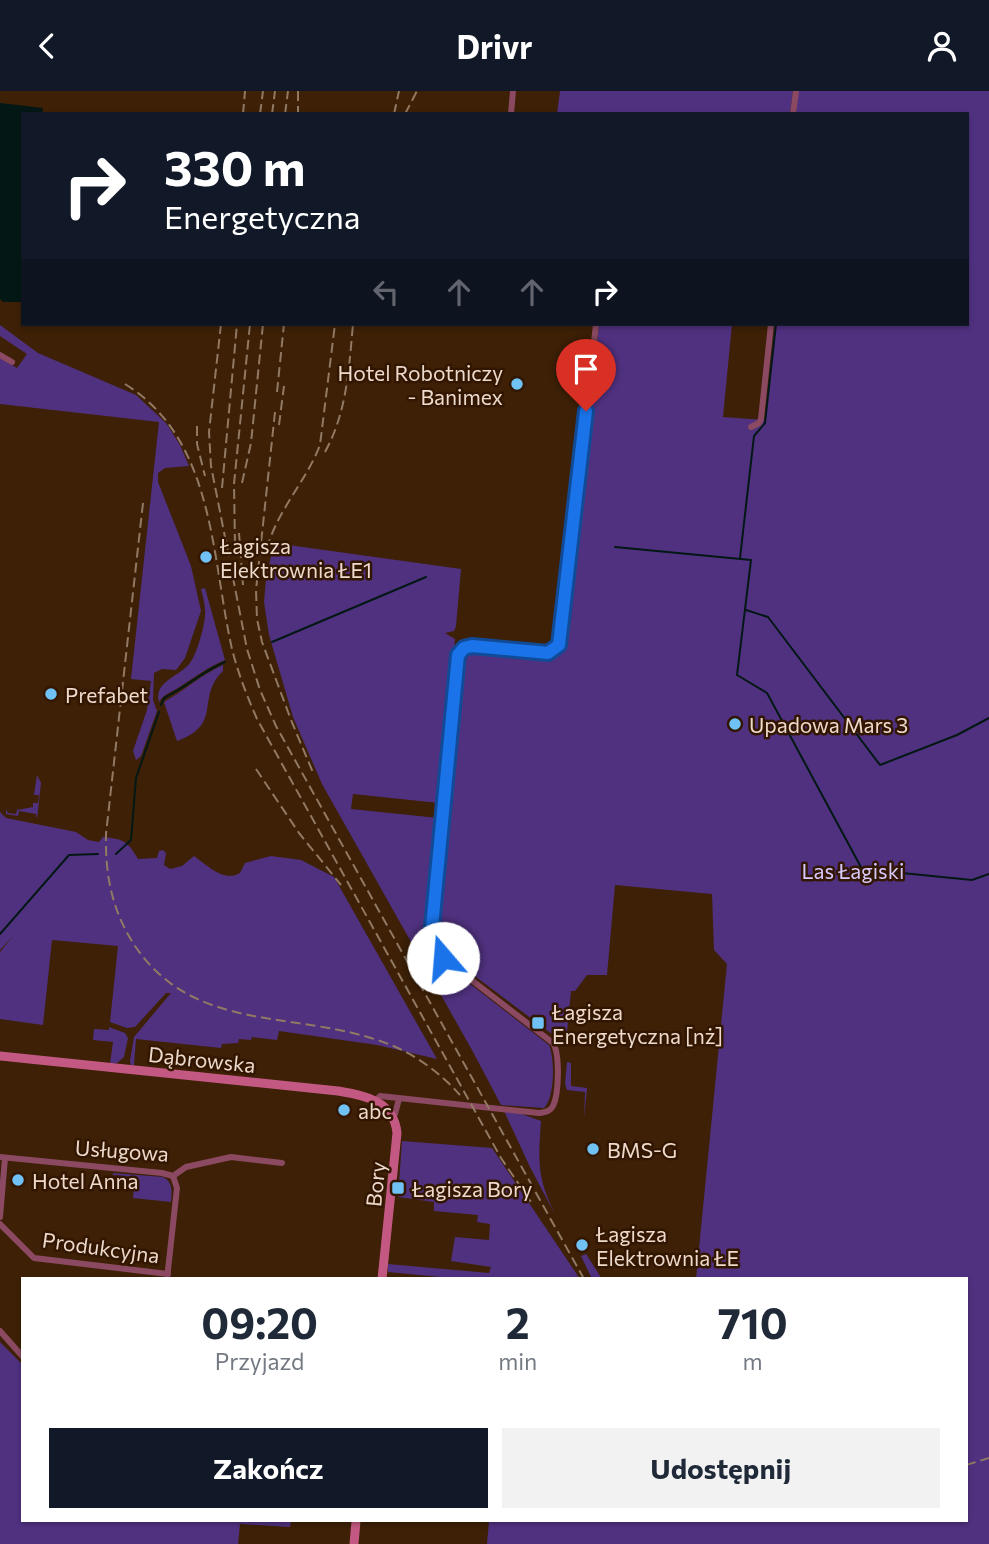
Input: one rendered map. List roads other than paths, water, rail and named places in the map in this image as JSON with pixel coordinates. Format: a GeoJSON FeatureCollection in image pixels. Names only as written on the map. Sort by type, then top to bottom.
{"type":"FeatureCollection","features":[{"type":"Feature","properties":{"kind":"street"},"geometry":{"type":"LineString","coordinates":[[510,112],[513,91]]}},
{"type":"Feature","properties":{"kind":"street"},"geometry":{"type":"LineString","coordinates":[[793,112],[796,91]]}},
{"type":"Feature","properties":{"kind":"street","name":"Dąbrowska"},"geometry":{"type":"LineString","coordinates":[[0,1055],[338,1091],[376,1100],[380,1096],[539,1114],[547,1112],[554,1101],[559,1060],[557,1050],[549,1038],[443,958],[434,942],[432,927],[458,655],[464,648],[472,646],[548,653],[556,649],[561,641],[596,326]]}},
{"type":"Feature","properties":{"kind":"street"},"geometry":{"type":"LineString","coordinates":[[751,427],[761,419],[771,326]]}},
{"type":"Feature","properties":{"kind":"street"},"geometry":{"type":"LineString","coordinates":[[0,355],[12,362]]}},
{"type":"Feature","properties":{"kind":"street"},"geometry":{"type":"LineString","coordinates":[[376,1100],[392,1117],[399,1099]]}},
{"type":"Feature","properties":{"kind":"street","name":"Bory"},"geometry":{"type":"LineString","coordinates":[[382,1277],[397,1141],[397,1127],[392,1117]]}},
{"type":"Feature","properties":{"kind":"street","name":"Usługowa"},"geometry":{"type":"LineString","coordinates":[[2,1158],[173,1176],[186,1167],[231,1157],[282,1163]]}},
{"type":"Feature","properties":{"kind":"street"},"geometry":{"type":"LineString","coordinates":[[0,1217],[2,1158]]}},
{"type":"Feature","properties":{"kind":"street"},"geometry":{"type":"LineString","coordinates":[[167,1277],[177,1188],[173,1176]]}},
{"type":"Feature","properties":{"kind":"street","name":"Produkcyjna"},"geometry":{"type":"LineString","coordinates":[[0,1224],[34,1258],[167,1277]]}},
{"type":"Feature","properties":{"kind":"street"},"geometry":{"type":"LineString","coordinates":[[0,1331],[21,1355]]}},
{"type":"Feature","properties":{"kind":"street"},"geometry":{"type":"LineString","coordinates":[[354,1544],[356,1522]]}},
{"type":"Feature","properties":{"kind":"water"},"geometry":{"type":"Polygon","coordinates":[[[0,103],[43,108],[42,112],[21,112],[21,302],[3,302],[0,299],[0,103]]]}},
{"type":"Feature","properties":{"kind":"waterway"},"geometry":{"type":"LineString","coordinates":[[740,558],[754,436],[765,423],[776,326]]}},
{"type":"Feature","properties":{"kind":"waterway"},"geometry":{"type":"LineString","coordinates":[[615,547],[751,560],[737,675],[767,693],[862,869],[972,880],[989,874]]}},
{"type":"Feature","properties":{"kind":"waterway"},"geometry":{"type":"LineString","coordinates":[[272,642],[426,577]]}},
{"type":"Feature","properties":{"kind":"waterway"},"geometry":{"type":"LineString","coordinates":[[746,610],[768,617],[880,765],[957,735],[989,718]]}},
{"type":"Feature","properties":{"kind":"waterway"},"geometry":{"type":"LineString","coordinates":[[161,705],[164,698],[225,662]]}},
{"type":"Feature","properties":{"kind":"waterway"},"geometry":{"type":"LineString","coordinates":[[116,854],[131,840],[136,778],[159,712]]}},
{"type":"Feature","properties":{"kind":"waterway"},"geometry":{"type":"LineString","coordinates":[[0,934],[69,855],[98,854]]}},
{"type":"Feature","properties":{"kind":"railway"},"geometry":{"type":"LineString","coordinates":[[243,112],[245,91]]}},
{"type":"Feature","properties":{"kind":"railway"},"geometry":{"type":"LineString","coordinates":[[260,112],[263,91]]}},
{"type":"Feature","properties":{"kind":"railway"},"geometry":{"type":"LineString","coordinates":[[272,112],[275,91]]}},
{"type":"Feature","properties":{"kind":"railway"},"geometry":{"type":"LineString","coordinates":[[285,112],[288,91]]}},
{"type":"Feature","properties":{"kind":"railway"},"geometry":{"type":"LineString","coordinates":[[298,91],[298,112]]}},
{"type":"Feature","properties":{"kind":"railway"},"geometry":{"type":"LineString","coordinates":[[394,112],[399,91]]}},
{"type":"Feature","properties":{"kind":"railway"},"geometry":{"type":"LineString","coordinates":[[406,112],[417,91]]}},
{"type":"Feature","properties":{"kind":"railway"},"geometry":{"type":"LineString","coordinates":[[221,326],[209,432],[211,466],[247,649],[260,690],[276,726],[583,1277]]}},
{"type":"Feature","properties":{"kind":"railway"},"geometry":{"type":"LineString","coordinates":[[222,488],[237,326]]}},
{"type":"Feature","properties":{"kind":"railway"},"geometry":{"type":"LineString","coordinates":[[235,544],[234,484],[250,326]]}},
{"type":"Feature","properties":{"kind":"railway"},"geometry":{"type":"LineString","coordinates":[[242,483],[251,443],[263,326]]}},
{"type":"Feature","properties":{"kind":"railway"},"geometry":{"type":"LineString","coordinates":[[277,392],[284,326]]}},
{"type":"Feature","properties":{"kind":"railway"},"geometry":{"type":"LineString","coordinates":[[267,549],[284,509],[320,445],[335,326]]}},
{"type":"Feature","properties":{"kind":"railway"},"geometry":{"type":"LineString","coordinates":[[325,452],[342,406],[353,326]]}},
{"type":"Feature","properties":{"kind":"railway"},"geometry":{"type":"LineString","coordinates":[[125,384],[155,408],[177,436],[193,468],[213,539],[232,649],[257,719],[501,1158],[533,1205]]}},
{"type":"Feature","properties":{"kind":"railway"},"geometry":{"type":"LineString","coordinates":[[279,425],[284,386]]}},
{"type":"Feature","properties":{"kind":"railway"},"geometry":{"type":"LineString","coordinates":[[275,412],[256,590],[257,619],[262,642],[314,775]]}},
{"type":"Feature","properties":{"kind":"railway"},"geometry":{"type":"LineString","coordinates":[[197,426],[197,444],[205,476]]}},
{"type":"Feature","properties":{"kind":"railway"},"geometry":{"type":"LineString","coordinates":[[143,503],[106,834],[111,892],[127,933],[158,973],[184,992],[243,1014],[339,1030],[384,1042],[420,1060],[460,1095]]}},
{"type":"Feature","properties":{"kind":"railway"},"geometry":{"type":"LineString","coordinates":[[239,533],[243,585]]}},
{"type":"Feature","properties":{"kind":"railway"},"geometry":{"type":"LineString","coordinates":[[256,769],[299,833],[341,885]]}},
{"type":"Feature","properties":{"kind":"railway"},"geometry":{"type":"LineString","coordinates":[[968,1464],[989,1458]]}},
{"type":"Feature","properties":{"kind":"place","name":"Hotel Robotniczy - Banimex"},"geometry":{"type":"Point","coordinates":[517,384]}},
{"type":"Feature","properties":{"kind":"place","name":"Łagisza Elektrownia ŁE1"},"geometry":{"type":"Point","coordinates":[206,557]}},
{"type":"Feature","properties":{"kind":"place","name":"Prefabet"},"geometry":{"type":"Point","coordinates":[51,694]}},
{"type":"Feature","properties":{"kind":"place","name":"Upadowa Mars 3"},"geometry":{"type":"Point","coordinates":[735,724]}},
{"type":"Feature","properties":{"kind":"place","name":"Łagisza Energetyczna [nż]"},"geometry":{"type":"Point","coordinates":[538,1023]}},
{"type":"Feature","properties":{"kind":"place","name":"abc"},"geometry":{"type":"Point","coordinates":[344,1110]}},
{"type":"Feature","properties":{"kind":"place","name":"BMS-G"},"geometry":{"type":"Point","coordinates":[593,1149]}},
{"type":"Feature","properties":{"kind":"place","name":"Hotel Anna"},"geometry":{"type":"Point","coordinates":[18,1180]}},
{"type":"Feature","properties":{"kind":"place","name":"Łagisza Bory"},"geometry":{"type":"Point","coordinates":[398,1188]}},
{"type":"Feature","properties":{"kind":"place","name":"Łagisza Elektrownia ŁE"},"geometry":{"type":"Point","coordinates":[582,1245]}},
{"type":"Feature","properties":{"kind":"park label","name":"Las Łagiski"},"geometry":{"type":"Point","coordinates":[853,870]}}]}
